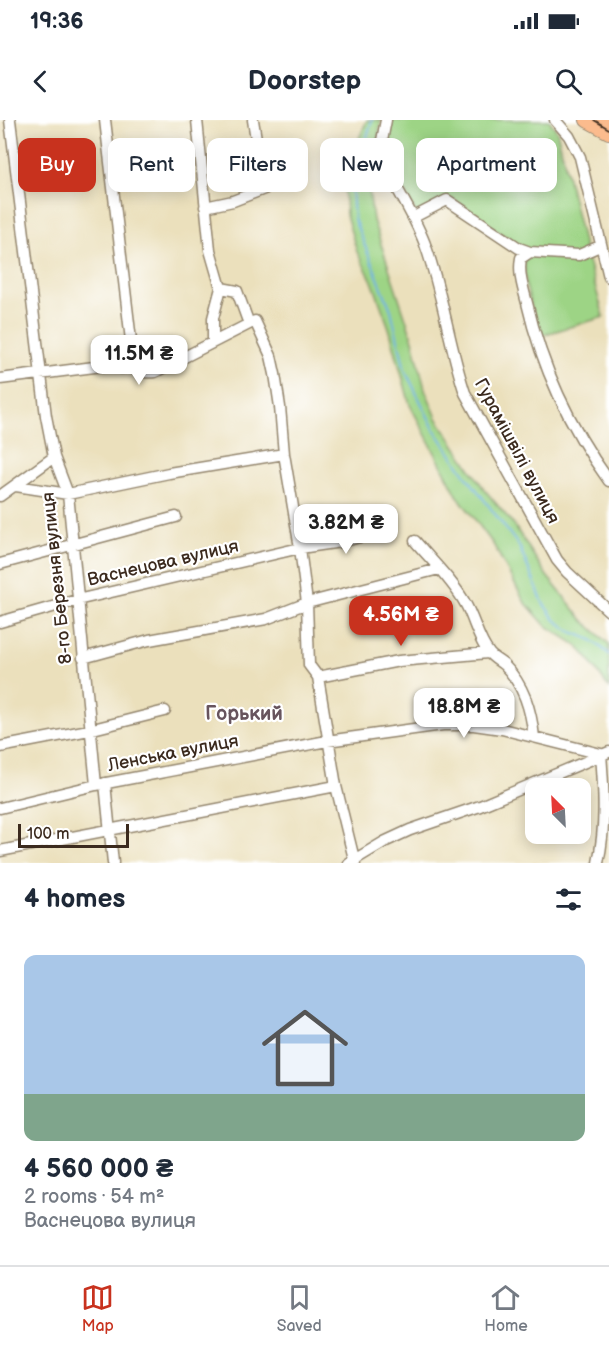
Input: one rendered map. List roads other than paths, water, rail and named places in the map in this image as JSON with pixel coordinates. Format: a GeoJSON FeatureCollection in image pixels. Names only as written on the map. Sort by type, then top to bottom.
{"type":"FeatureCollection","features":[{"type":"Feature","properties":{"kind":"main road"},"geometry":{"type":"LineString","coordinates":[[587,120],[609,132]]}},
{"type":"Feature","properties":{"kind":"street","name":"8-го Березня вулиця"},"geometry":{"type":"LineString","coordinates":[[10,120],[46,416],[54,457],[68,494],[89,730],[110,831],[114,863]]}},
{"type":"Feature","properties":{"kind":"street"},"geometry":{"type":"LineString","coordinates":[[105,120],[134,366],[139,371],[154,372],[255,321],[271,356],[307,603],[309,665],[318,677],[327,741],[353,862],[410,830],[480,806],[605,753],[604,833],[598,863]]}},
{"type":"Feature","properties":{"kind":"street"},"geometry":{"type":"LineString","coordinates":[[197,120],[210,250],[221,288],[213,318],[213,341]]}},
{"type":"Feature","properties":{"kind":"street"},"geometry":{"type":"LineString","coordinates":[[206,207],[233,201],[264,189],[253,120]]}},
{"type":"Feature","properties":{"kind":"street","name":"Гурамішвілі вулиця"},"geometry":{"type":"LineString","coordinates":[[386,120],[381,146],[382,156],[414,217],[436,276],[456,366],[465,393],[557,560],[609,611]]}},
{"type":"Feature","properties":{"kind":"street"},"geometry":{"type":"LineString","coordinates":[[555,120],[569,136],[579,157],[609,277]]}},
{"type":"Feature","properties":{"kind":"street"},"geometry":{"type":"LineString","coordinates":[[414,217],[443,201],[452,201],[519,248],[530,252],[579,255],[600,246]]}},
{"type":"Feature","properties":{"kind":"street"},"geometry":{"type":"LineString","coordinates":[[530,252],[521,258],[519,267],[542,356],[568,415],[588,451],[609,481]]}},
{"type":"Feature","properties":{"kind":"street"},"geometry":{"type":"LineString","coordinates":[[221,288],[237,291],[249,324]]}},
{"type":"Feature","properties":{"kind":"street"},"geometry":{"type":"LineString","coordinates":[[0,379],[110,365],[121,368],[134,366]]}},
{"type":"Feature","properties":{"kind":"street"},"geometry":{"type":"LineString","coordinates":[[16,486],[68,494],[169,473],[284,454]]}},
{"type":"Feature","properties":{"kind":"street"},"geometry":{"type":"LineString","coordinates":[[0,496],[54,457]]}},
{"type":"Feature","properties":{"kind":"street"},"geometry":{"type":"LineString","coordinates":[[0,564],[176,517]]}},
{"type":"Feature","properties":{"kind":"street","name":"Васнецова вулиця"},"geometry":{"type":"LineString","coordinates":[[0,622],[77,600],[386,530]]}},
{"type":"Feature","properties":{"kind":"street"},"geometry":{"type":"LineString","coordinates":[[415,541],[465,603],[488,652],[504,665],[521,689],[532,717],[534,736]]}},
{"type":"Feature","properties":{"kind":"street"},"geometry":{"type":"LineString","coordinates":[[83,658],[149,640],[266,619],[307,603],[439,569]]}},
{"type":"Feature","properties":{"kind":"street"},"geometry":{"type":"LineString","coordinates":[[318,677],[399,661],[488,652]]}},
{"type":"Feature","properties":{"kind":"street"},"geometry":{"type":"LineString","coordinates":[[0,747],[89,730],[165,711]]}},
{"type":"Feature","properties":{"kind":"street","name":"Ленська вулиця"},"geometry":{"type":"LineString","coordinates":[[0,808],[100,784],[327,741],[443,725],[474,725],[605,753]]}},
{"type":"Feature","properties":{"kind":"street"},"geometry":{"type":"LineString","coordinates":[[0,851],[336,786]]}},
{"type":"Feature","properties":{"kind":"waterway"},"geometry":{"type":"LineString","coordinates":[[372,120],[352,187],[354,219],[391,310],[405,370],[434,429],[519,546],[543,603],[555,620],[572,632],[592,640],[609,654]]}},
{"type":"Feature","properties":{"kind":"tram line"},"geometry":{"type":"LineString","coordinates":[[594,120],[609,129]]}},
{"type":"Feature","properties":{"kind":"district","name":"Горький"},"geometry":{"type":"Point","coordinates":[244,714]}}]}
